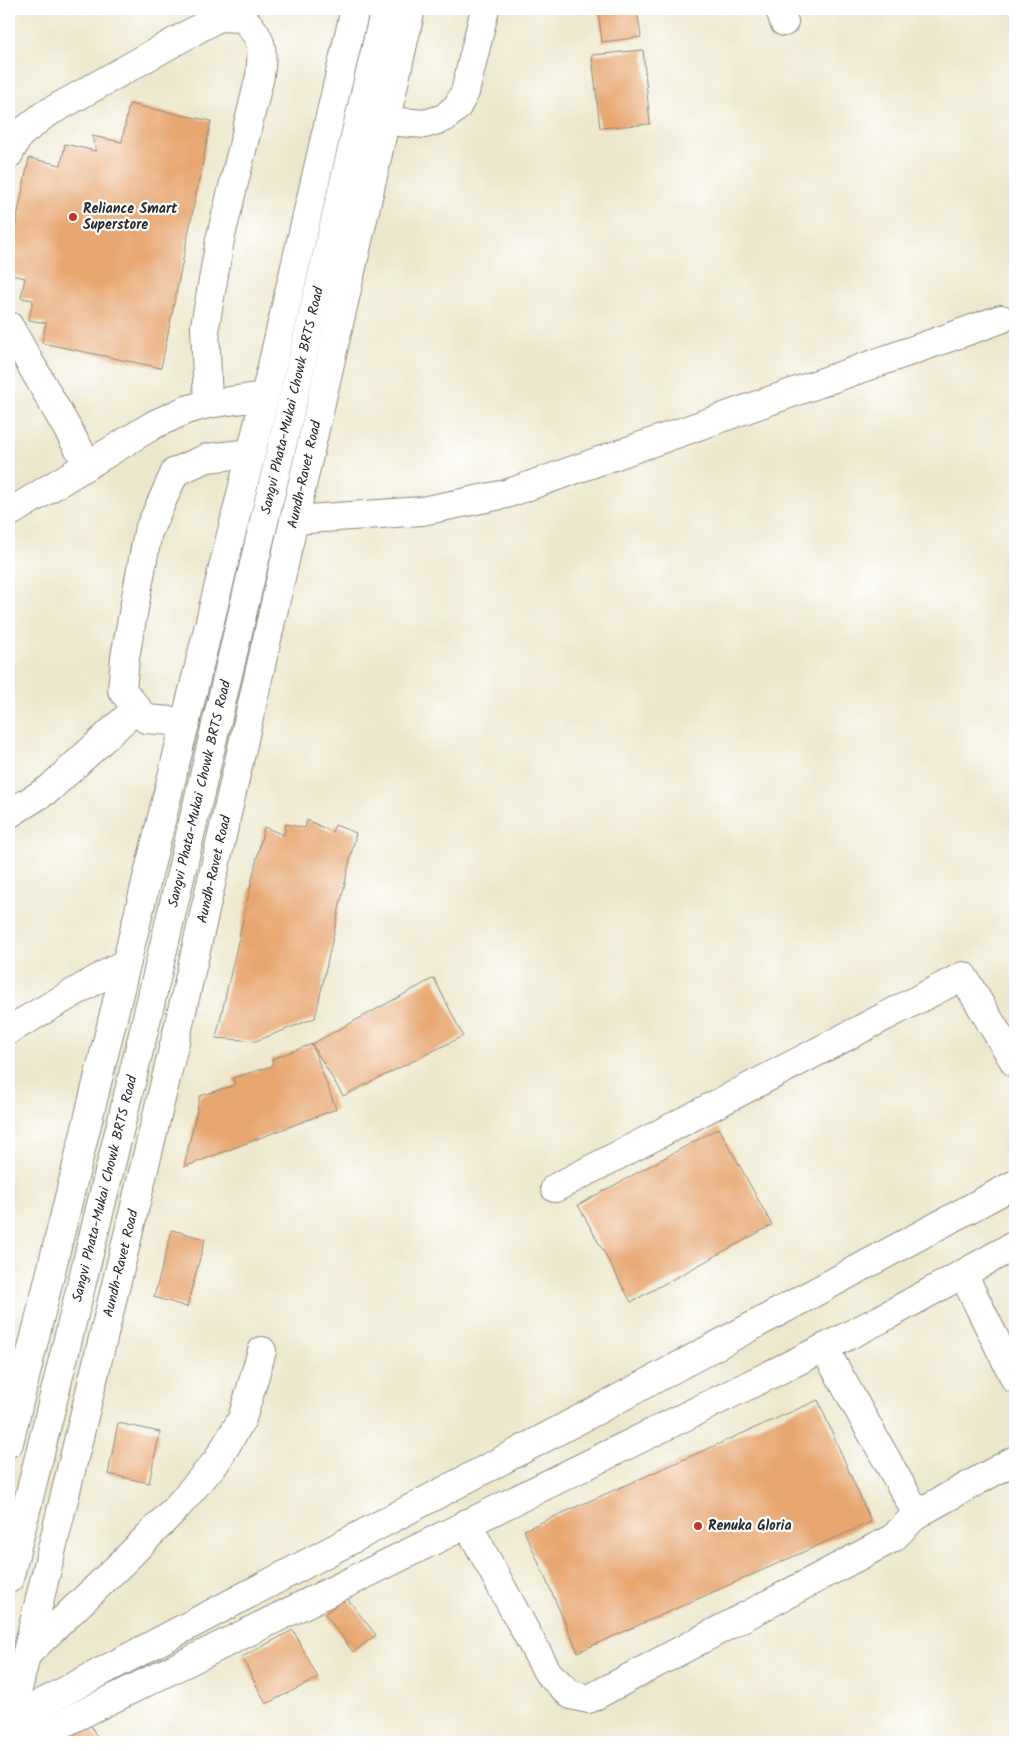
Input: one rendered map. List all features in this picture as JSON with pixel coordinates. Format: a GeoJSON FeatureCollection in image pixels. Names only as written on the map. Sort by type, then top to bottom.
{"type":"FeatureCollection","features":[{"type":"Feature","properties":{"kind":"main road"},"geometry":{"type":"LineString","coordinates":[[9,1443],[265,396],[356,9]]}},
{"type":"Feature","properties":{"kind":"main road","name":"Sangvi Phata-Mukai Chowk BRTS Road"},"geometry":{"type":"LineString","coordinates":[[9,1579],[144,1030],[385,9]]}},
{"type":"Feature","properties":{"kind":"main road","name":"Aundh-Ravet Road"},"geometry":{"type":"LineString","coordinates":[[15,1729],[26,1654],[176,1037],[411,9]]}},
{"type":"Feature","properties":{"kind":"main road"},"geometry":{"type":"LineString","coordinates":[[385,121],[425,124],[444,118],[457,107],[465,92],[485,9]]}},
{"type":"Feature","properties":{"kind":"main road"},"geometry":{"type":"LineString","coordinates":[[9,154],[19,135],[44,115],[219,17],[243,18],[259,35],[262,54],[260,76],[220,240],[204,326],[208,404]]}},
{"type":"Feature","properties":{"kind":"main road"},"geometry":{"type":"LineString","coordinates":[[294,520],[422,511],[506,494],[1001,319]]}},
{"type":"Feature","properties":{"kind":"main road"},"geometry":{"type":"LineString","coordinates":[[9,326],[88,465]]}},
{"type":"Feature","properties":{"kind":"main road"},"geometry":{"type":"LineString","coordinates":[[10,509],[88,465],[154,424],[186,410],[208,404],[265,396]]}},
{"type":"Feature","properties":{"kind":"main road"},"geometry":{"type":"LineString","coordinates":[[186,722],[146,719],[122,690],[124,657],[148,532],[175,472],[207,458],[251,453]]}},
{"type":"Feature","properties":{"kind":"main road"},"geometry":{"type":"LineString","coordinates":[[9,814],[49,789],[137,708]]}},
{"type":"Feature","properties":{"kind":"main road"},"geometry":{"type":"LineString","coordinates":[[9,1030],[127,962]]}},
{"type":"Feature","properties":{"kind":"main road"},"geometry":{"type":"LineString","coordinates":[[555,1188],[963,976],[1015,1063]]}},
{"type":"Feature","properties":{"kind":"main road"},"geometry":{"type":"LineString","coordinates":[[15,1729],[1015,1184]]}},
{"type":"Feature","properties":{"kind":"main road"},"geometry":{"type":"LineString","coordinates":[[15,1729],[467,1523],[824,1348],[1015,1245]]}},
{"type":"Feature","properties":{"kind":"main road"},"geometry":{"type":"LineString","coordinates":[[963,1274],[1015,1379]]}},
{"type":"Feature","properties":{"kind":"main road"},"geometry":{"type":"LineString","coordinates":[[824,1348],[917,1514]]}},
{"type":"Feature","properties":{"kind":"main road"},"geometry":{"type":"LineString","coordinates":[[26,1654],[123,1562],[176,1508],[216,1462],[242,1420],[262,1351]]}},
{"type":"Feature","properties":{"kind":"main road"},"geometry":{"type":"LineString","coordinates":[[467,1523],[548,1672],[571,1695],[589,1700],[893,1538],[917,1514],[1015,1460]]}},
{"type":"Feature","properties":{"kind":"building"},"geometry":{"type":"Polygon","coordinates":[[[598,9],[637,9],[641,37],[602,42],[598,9]]]}},
{"type":"Feature","properties":{"kind":"building"},"geometry":{"type":"Polygon","coordinates":[[[643,50],[650,124],[600,128],[592,55],[643,50]]]}},
{"type":"Feature","properties":{"kind":"building"},"geometry":{"type":"Polygon","coordinates":[[[129,104],[211,121],[161,368],[42,343],[46,323],[29,320],[33,300],[21,298],[25,278],[9,274],[9,257],[29,158],[61,165],[65,144],[96,151],[92,136],[122,142],[129,104]]]}},
{"type":"Feature","properties":{"kind":"building"},"geometry":{"type":"Polygon","coordinates":[[[307,820],[332,832],[335,825],[356,833],[315,1018],[256,1041],[216,1038],[264,827],[284,835],[286,824],[305,828],[307,820]]]}},
{"type":"Feature","properties":{"kind":"building"},"geometry":{"type":"Polygon","coordinates":[[[434,978],[463,1036],[343,1096],[312,1044],[434,978]]]}},
{"type":"Feature","properties":{"kind":"building"},"geometry":{"type":"Polygon","coordinates":[[[312,1044],[336,1109],[184,1167],[200,1096],[235,1085],[233,1078],[272,1066],[272,1059],[312,1044]]]}},
{"type":"Feature","properties":{"kind":"building"},"geometry":{"type":"Polygon","coordinates":[[[719,1128],[772,1225],[631,1302],[578,1205],[719,1128]]]}},
{"type":"Feature","properties":{"kind":"building"},"geometry":{"type":"Polygon","coordinates":[[[172,1230],[205,1239],[187,1307],[154,1297],[172,1230]]]}},
{"type":"Feature","properties":{"kind":"building","name":"Renuka Gloria"},"geometry":{"type":"Polygon","coordinates":[[[818,1400],[871,1522],[578,1652],[524,1530],[818,1400]]]}},
{"type":"Feature","properties":{"kind":"building"},"geometry":{"type":"Polygon","coordinates":[[[118,1423],[160,1432],[149,1483],[108,1474],[118,1423]]]}},
{"type":"Feature","properties":{"kind":"building"},"geometry":{"type":"Polygon","coordinates":[[[346,1597],[376,1635],[353,1652],[325,1614],[346,1597]]]}},
{"type":"Feature","properties":{"kind":"building"},"geometry":{"type":"Polygon","coordinates":[[[293,1630],[318,1678],[266,1704],[242,1657],[293,1630]]]}},
{"type":"Feature","properties":{"kind":"building"},"geometry":{"type":"Polygon","coordinates":[[[88,1719],[99,1742],[51,1742],[88,1719]]]}},
{"type":"Feature","properties":{"kind":"place","name":"Reliance Smart Superstore"},"geometry":{"type":"Point","coordinates":[73,217]}},
{"type":"Feature","properties":{"kind":"place","name":"Renuka Gloria"},"geometry":{"type":"Point","coordinates":[698,1526]}}]}
